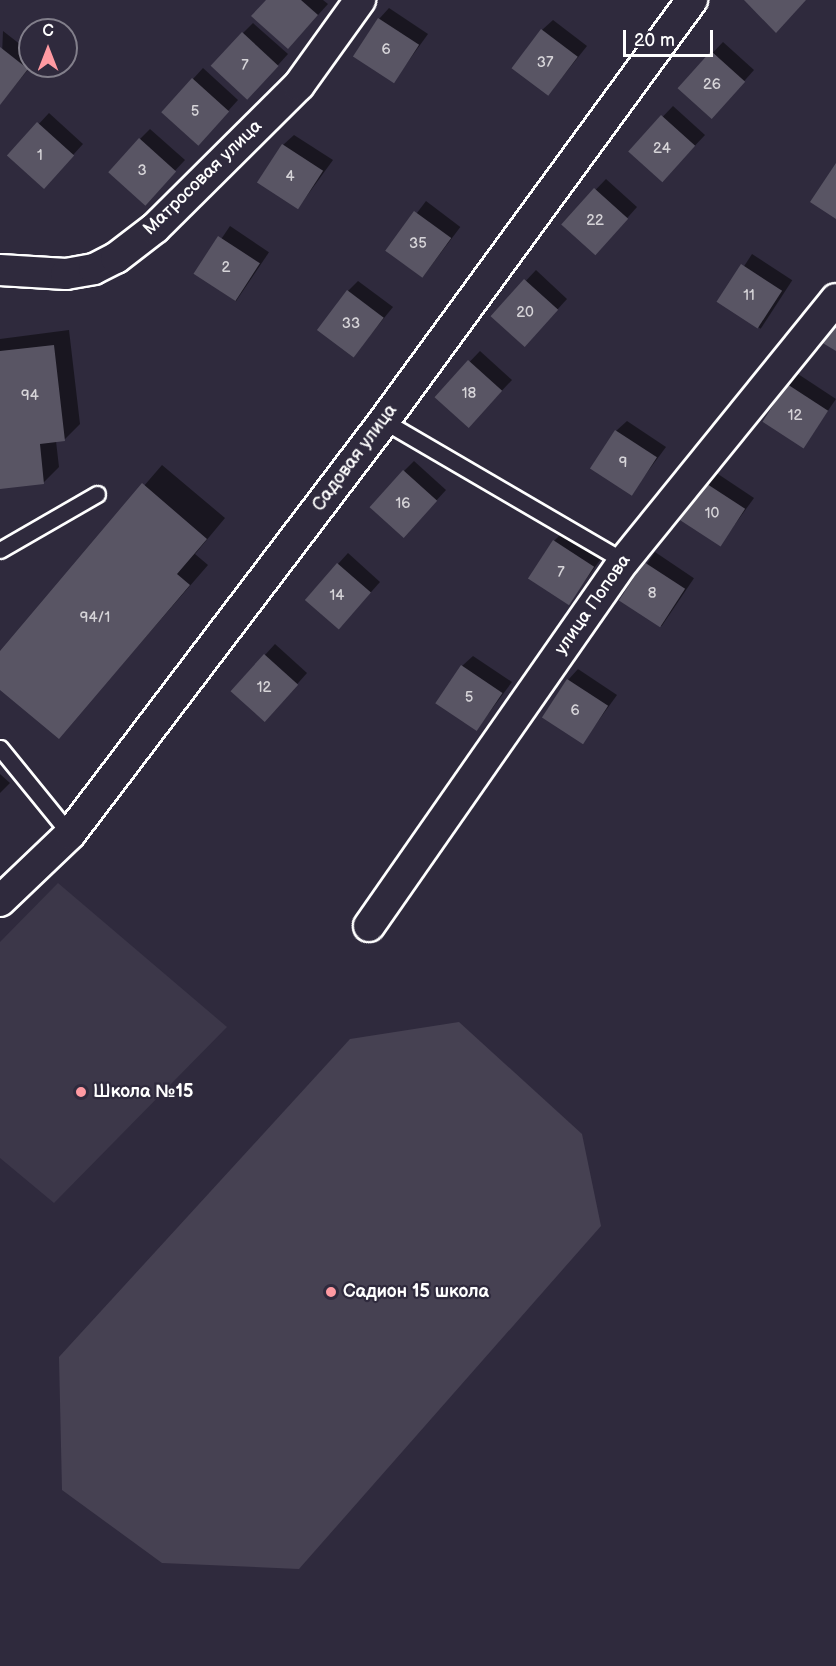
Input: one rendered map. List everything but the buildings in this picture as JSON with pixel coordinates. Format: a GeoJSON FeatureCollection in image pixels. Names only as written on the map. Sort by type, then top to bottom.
{"type":"FeatureCollection","features":[{"type":"Feature","properties":{"kind":"street","name":"Матросовая улица"},"geometry":{"type":"LineString","coordinates":[[0,270],[66,274],[94,270],[116,258],[155,228],[299,85],[360,0]]}},
{"type":"Feature","properties":{"kind":"street","name":"Садовая улица"},"geometry":{"type":"LineString","coordinates":[[0,901],[70,834],[384,422],[692,0]]}},
{"type":"Feature","properties":{"kind":"street","name":"улица Попова"},"geometry":{"type":"LineString","coordinates":[[369,926],[624,561],[836,299]]}},
{"type":"Feature","properties":{"kind":"lane"},"geometry":{"type":"LineString","coordinates":[[384,422],[624,561]]}},
{"type":"Feature","properties":{"kind":"lane"},"geometry":{"type":"LineString","coordinates":[[0,550],[97,494]]}},
{"type":"Feature","properties":{"kind":"lane"},"geometry":{"type":"LineString","coordinates":[[0,748],[70,834]]}},
{"type":"Feature","properties":{"kind":"shaded area","name":"Школа №15"},"geometry":{"type":"Polygon","coordinates":[[[58,883],[227,1027],[54,1203],[0,1158],[0,942],[58,883]]]}},
{"type":"Feature","properties":{"kind":"shaded area","name":"Садион 15 школа"},"geometry":{"type":"Polygon","coordinates":[[[459,1022],[582,1134],[601,1226],[299,1569],[162,1563],[62,1490],[59,1357],[350,1039],[459,1022]]]}},
{"type":"Feature","properties":{"kind":"place","name":"Школа №15"},"geometry":{"type":"Point","coordinates":[81,1092]}},
{"type":"Feature","properties":{"kind":"place","name":"Садион 15 школа"},"geometry":{"type":"Point","coordinates":[331,1292]}}]}
